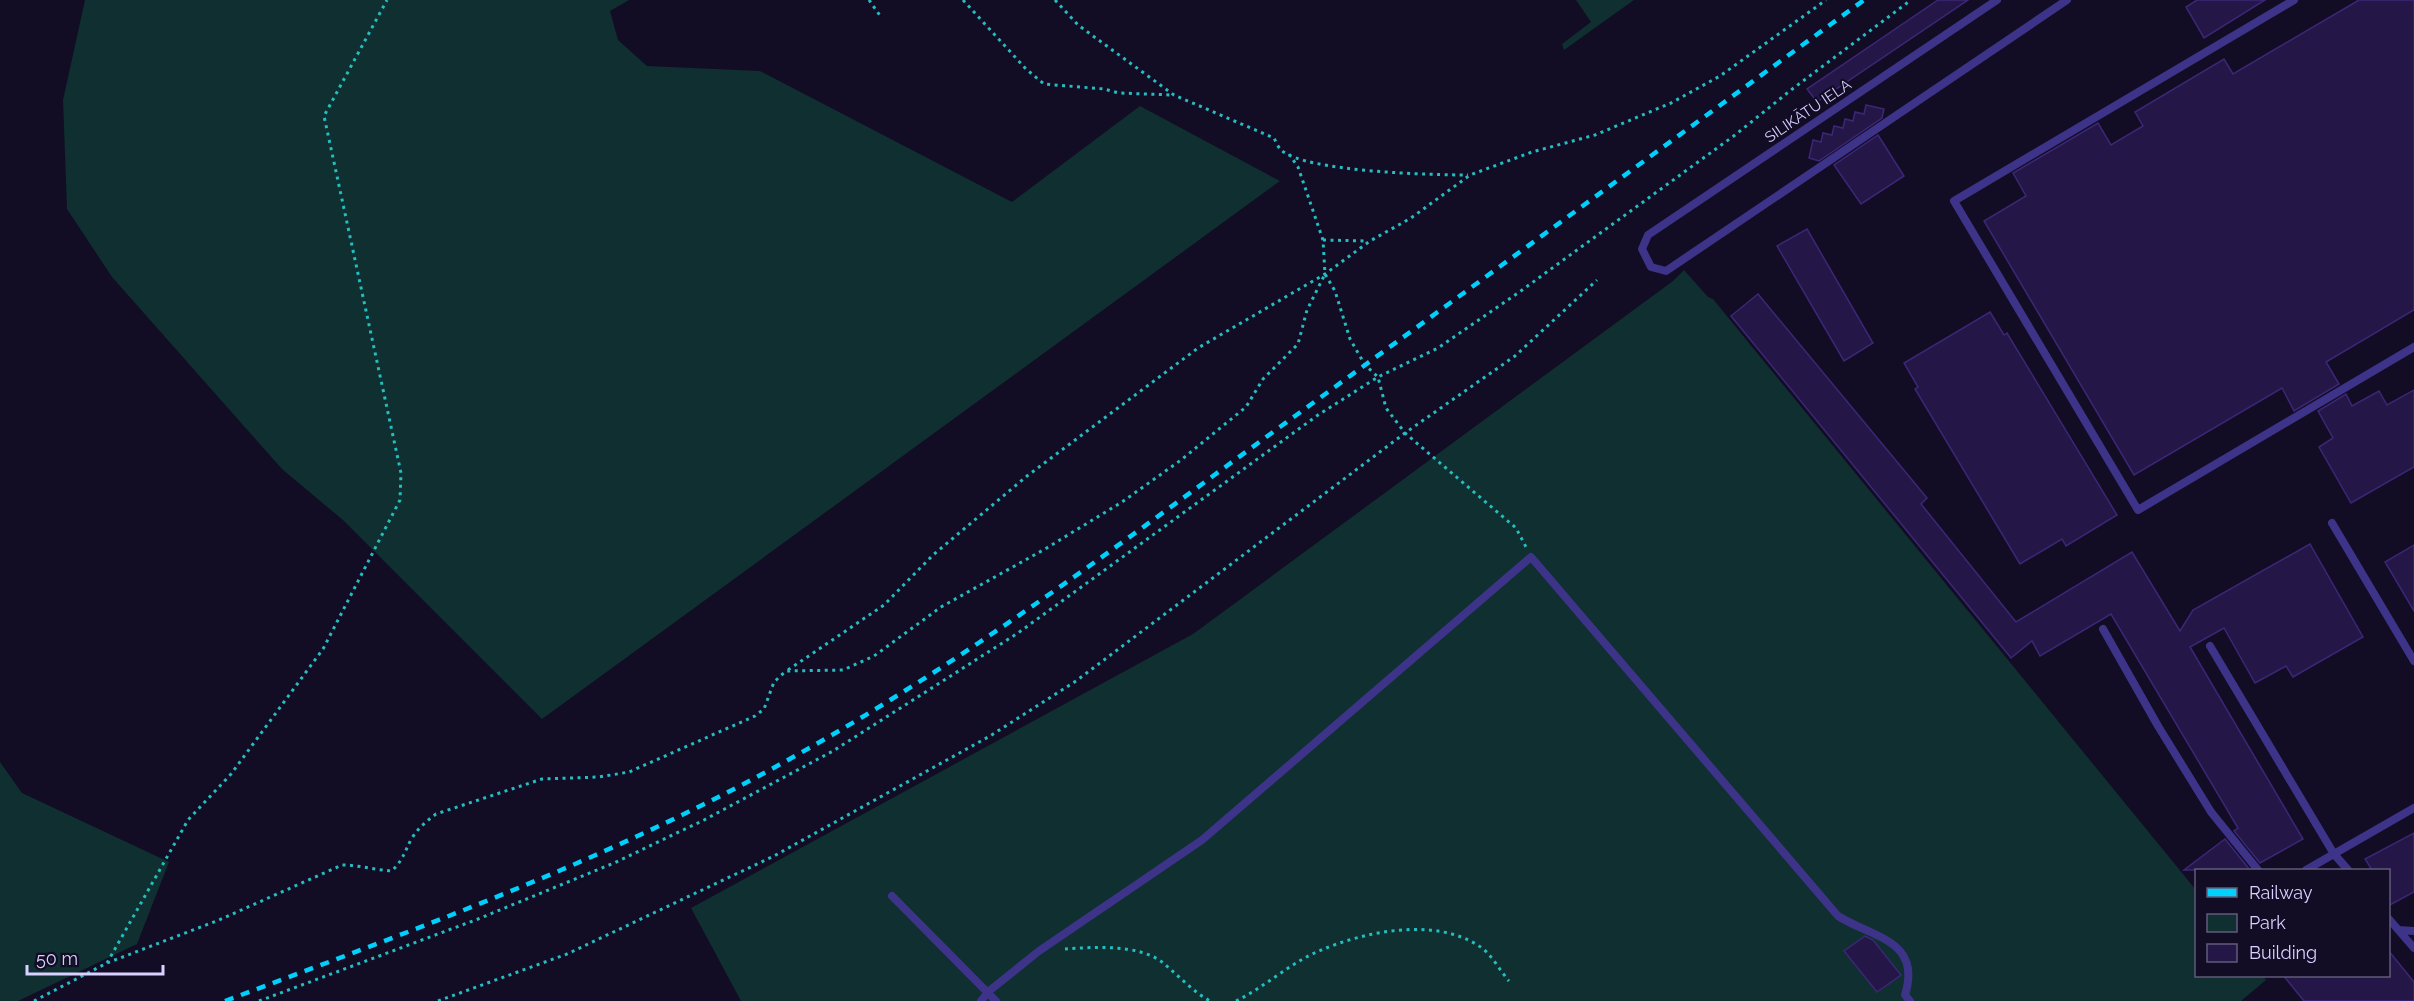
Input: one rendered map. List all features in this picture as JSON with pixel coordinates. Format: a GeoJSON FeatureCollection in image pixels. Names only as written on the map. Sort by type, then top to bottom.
{"type":"FeatureCollection","features":[{"type":"Feature","properties":{"kind":"lane","name":"SILIKĀTU IELA"},"geometry":{"type":"LineString","coordinates":[[1997,0],[1648,235],[1642,249],[1651,267],[1666,271],[2067,0]]}},
{"type":"Feature","properties":{"kind":"lane"},"geometry":{"type":"LineString","coordinates":[[2294,0],[1954,201],[2138,510],[2414,347]]}},
{"type":"Feature","properties":{"kind":"lane"},"geometry":{"type":"LineString","coordinates":[[2332,523],[2414,661]]}},
{"type":"Feature","properties":{"kind":"lane"},"geometry":{"type":"LineString","coordinates":[[981,1001],[989,991],[1039,951],[1202,840],[1531,557],[1838,916],[1892,943],[1901,951],[1909,966],[1909,980],[1905,995],[1910,1001]]}},
{"type":"Feature","properties":{"kind":"lane"},"geometry":{"type":"LineString","coordinates":[[2103,629],[2158,726],[2211,812],[2257,869]]}},
{"type":"Feature","properties":{"kind":"lane"},"geometry":{"type":"LineString","coordinates":[[2210,646],[2334,854],[2347,869]]}},
{"type":"Feature","properties":{"kind":"lane"},"geometry":{"type":"LineString","coordinates":[[2308,869],[2414,808]]}},
{"type":"Feature","properties":{"kind":"lane"},"geometry":{"type":"LineString","coordinates":[[892,896],[989,991],[996,1001]]}},
{"type":"Feature","properties":{"kind":"lane"},"geometry":{"type":"LineString","coordinates":[[2390,920],[2414,948]]}},
{"type":"Feature","properties":{"kind":"lane"},"geometry":{"type":"LineString","coordinates":[[2399,930],[2414,931]]}},
{"type":"Feature","properties":{"kind":"path"},"geometry":{"type":"LineString","coordinates":[[107,963],[188,820],[231,774],[323,649],[400,500],[401,472],[324,116],[387,0]]}},
{"type":"Feature","properties":{"kind":"path"},"geometry":{"type":"LineString","coordinates":[[869,0],[881,16]]}},
{"type":"Feature","properties":{"kind":"path"},"geometry":{"type":"LineString","coordinates":[[963,0],[1026,69],[1044,84],[1104,89],[1119,93],[1174,95]]}},
{"type":"Feature","properties":{"kind":"path"},"geometry":{"type":"LineString","coordinates":[[1055,0],[1078,25],[1174,95],[1274,138],[1281,150],[1289,154],[1316,162],[1385,173],[1470,175]]}},
{"type":"Feature","properties":{"kind":"path"},"geometry":{"type":"LineString","coordinates":[[34,1001],[107,963],[219,920],[342,865],[392,871],[404,858],[412,838],[424,823],[436,814],[542,779],[598,777],[629,772],[755,717],[764,709],[774,682],[786,671],[884,605],[933,555],[1027,476],[1198,348],[1325,274],[1370,241],[1411,218],[1470,175],[1532,152],[1595,135],[1671,103],[1720,76],[1826,0]]}},
{"type":"Feature","properties":{"kind":"path"},"geometry":{"type":"LineString","coordinates":[[260,1001],[477,919],[614,863],[704,820],[833,751],[1018,633],[1318,415],[1378,377],[1438,348],[1518,293],[1736,135],[1791,90],[1911,0]]}},
{"type":"Feature","properties":{"kind":"path"},"geometry":{"type":"LineString","coordinates":[[1289,154],[1298,167],[1323,240],[1325,274],[1335,291],[1350,339],[1365,365],[1378,377],[1386,408],[1405,433],[1516,528],[1531,557]]}},
{"type":"Feature","properties":{"kind":"path"},"geometry":{"type":"LineString","coordinates":[[1323,240],[1370,241]]}},
{"type":"Feature","properties":{"kind":"path"},"geometry":{"type":"LineString","coordinates":[[786,671],[843,670],[874,656],[941,607],[1122,502],[1181,460],[1246,407],[1263,379],[1298,344],[1307,310],[1325,274]]}},
{"type":"Feature","properties":{"kind":"path"},"geometry":{"type":"LineString","coordinates":[[438,1001],[567,954],[774,856],[990,736],[1076,681],[1405,433],[1515,356],[1597,280]]}},
{"type":"Feature","properties":{"kind":"path"},"geometry":{"type":"LineString","coordinates":[[1236,1001],[1318,951],[1371,934],[1414,929],[1454,933],[1481,947],[1509,981]]}},
{"type":"Feature","properties":{"kind":"path"},"geometry":{"type":"LineString","coordinates":[[1063,949],[1098,946],[1130,950],[1160,960],[1210,1001]]}},
{"type":"Feature","properties":{"kind":"green space"},"geometry":{"type":"Polygon","coordinates":[[[85,0],[629,0],[610,11],[618,40],[647,66],[760,71],[1012,202],[1140,106],[1280,181],[542,719],[344,521],[282,469],[112,277],[67,209],[63,100],[85,0]]]}},
{"type":"Feature","properties":{"kind":"green space"},"geometry":{"type":"Polygon","coordinates":[[[1576,0],[1634,0],[1564,50],[1562,44],[1591,22],[1576,0]]]}},
{"type":"Feature","properties":{"kind":"green space"},"geometry":{"type":"Polygon","coordinates":[[[1684,270],[1708,297],[1713,299],[2195,889],[2195,977],[2264,977],[2266,980],[2241,1001],[741,1001],[691,908],[1193,634],[1673,281],[1684,270]]]}},
{"type":"Feature","properties":{"kind":"green space"},"geometry":{"type":"Polygon","coordinates":[[[0,762],[22,793],[169,862],[137,944],[18,1001],[0,1001],[0,762]]]}},
{"type":"Feature","properties":{"kind":"building"},"geometry":{"type":"Polygon","coordinates":[[[1938,0],[1968,0],[1817,102],[1807,89],[1938,0]]]}},
{"type":"Feature","properties":{"kind":"building"},"geometry":{"type":"Polygon","coordinates":[[[2197,0],[2265,0],[2204,38],[2186,7],[2197,0]]]}},
{"type":"Feature","properties":{"kind":"building"},"geometry":{"type":"Polygon","coordinates":[[[2359,0],[2414,0],[2414,310],[2326,362],[2339,384],[2294,411],[2282,388],[2134,475],[1984,221],[2026,196],[2013,173],[2098,123],[2111,145],[2143,126],[2135,112],[2224,59],[2233,74],[2359,0]]]}},
{"type":"Feature","properties":{"kind":"building"},"geometry":{"type":"Polygon","coordinates":[[[1866,105],[1884,109],[1882,118],[1819,161],[1809,158],[1813,140],[1821,142],[1823,133],[1832,135],[1834,126],[1843,128],[1845,119],[1853,121],[1855,112],[1864,114],[1866,105]]]}},
{"type":"Feature","properties":{"kind":"building"},"geometry":{"type":"Polygon","coordinates":[[[1878,135],[1904,176],[1861,204],[1834,165],[1878,135]]]}},
{"type":"Feature","properties":{"kind":"building"},"geometry":{"type":"Polygon","coordinates":[[[1807,229],[1873,343],[1844,361],[1777,246],[1807,229]]]}},
{"type":"Feature","properties":{"kind":"building"},"geometry":{"type":"Polygon","coordinates":[[[1758,294],[1927,498],[1921,504],[2016,622],[2132,552],[2180,631],[2193,610],[2310,544],[2363,637],[2293,677],[2286,666],[2255,683],[2224,628],[2190,647],[2303,839],[2260,863],[2234,831],[2238,828],[2111,614],[2040,656],[2032,641],[2011,658],[1731,316],[1758,294]]]}},
{"type":"Feature","properties":{"kind":"building"},"geometry":{"type":"Polygon","coordinates":[[[1990,312],[2004,335],[2007,333],[2117,515],[2066,546],[2062,539],[2020,564],[1915,389],[1918,387],[1904,363],[1990,312]]]}},
{"type":"Feature","properties":{"kind":"building"},"geometry":{"type":"Polygon","coordinates":[[[2414,390],[2414,467],[2351,503],[2319,447],[2333,438],[2318,411],[2346,394],[2352,406],[2379,391],[2387,405],[2414,390]]]}},
{"type":"Feature","properties":{"kind":"building"},"geometry":{"type":"Polygon","coordinates":[[[2414,545],[2414,611],[2385,562],[2414,545]]]}},
{"type":"Feature","properties":{"kind":"building"},"geometry":{"type":"Polygon","coordinates":[[[2414,833],[2414,892],[2390,905],[2390,869],[2371,869],[2365,859],[2414,833]]]}},
{"type":"Feature","properties":{"kind":"building"},"geometry":{"type":"Polygon","coordinates":[[[2225,839],[2249,869],[2195,869],[2184,870],[2225,839]]]}},
{"type":"Feature","properties":{"kind":"building"},"geometry":{"type":"Polygon","coordinates":[[[1865,936],[1873,940],[1901,975],[1877,992],[1844,951],[1865,936]]]}},
{"type":"Feature","properties":{"kind":"building"},"geometry":{"type":"Polygon","coordinates":[[[2390,952],[2414,982],[2414,1001],[2304,1001],[2285,977],[2390,977],[2390,952]]]}},
{"type":"Feature","properties":{"kind":"railway"},"geometry":{"type":"LineString","coordinates":[[225,1001],[443,918],[586,859],[726,793],[859,719],[1045,598],[1864,0]]}}]}
